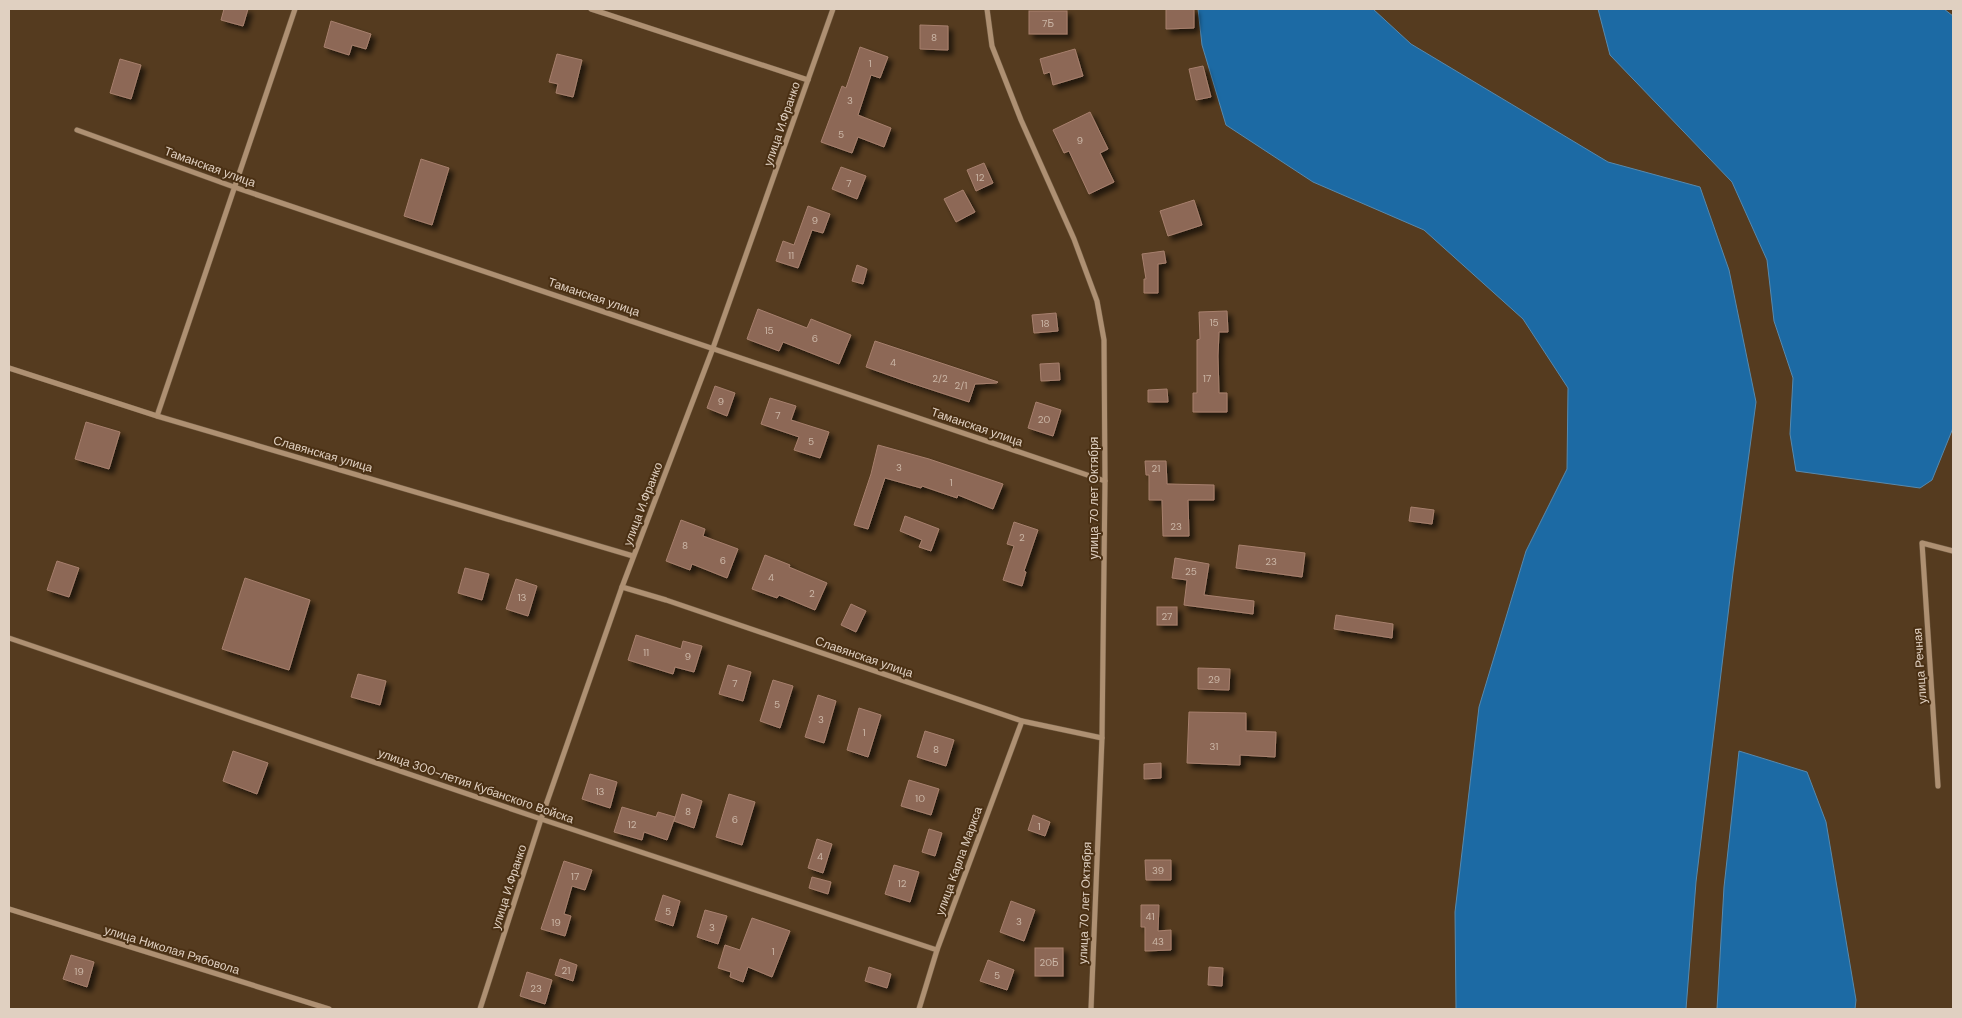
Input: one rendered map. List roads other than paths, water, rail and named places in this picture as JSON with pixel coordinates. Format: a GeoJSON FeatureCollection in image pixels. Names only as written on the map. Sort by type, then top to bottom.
{"type":"FeatureCollection","features":[{"type":"Feature","properties":{"kind":"street"},"geometry":{"type":"LineString","coordinates":[[157,416],[296,9]]}},
{"type":"Feature","properties":{"kind":"street"},"geometry":{"type":"LineString","coordinates":[[591,9],[808,80]]}},
{"type":"Feature","properties":{"kind":"street","name":"улица И.Франко"},"geometry":{"type":"LineString","coordinates":[[480,1009],[541,819],[622,587],[714,348],[833,9]]}},
{"type":"Feature","properties":{"kind":"street","name":"улица 70 лет Октября"},"geometry":{"type":"LineString","coordinates":[[987,9],[992,46],[1020,120],[1074,239],[1097,301],[1104,340],[1105,481],[1102,738],[1091,1009]]}},
{"type":"Feature","properties":{"kind":"street","name":"Таманская улица"},"geometry":{"type":"LineString","coordinates":[[77,130],[234,187],[1105,481]]}},
{"type":"Feature","properties":{"kind":"street","name":"Славянская улица"},"geometry":{"type":"LineString","coordinates":[[9,368],[157,416],[633,556]]}},
{"type":"Feature","properties":{"kind":"street","name":"улица Речная"},"geometry":{"type":"LineString","coordinates":[[1938,786],[1922,544],[1953,552]]}},
{"type":"Feature","properties":{"kind":"street","name":"Славянская улица"},"geometry":{"type":"LineString","coordinates":[[622,587],[666,600],[1022,720],[1102,738]]}},
{"type":"Feature","properties":{"kind":"street","name":"улица 300-летия Кубанского Войска"},"geometry":{"type":"LineString","coordinates":[[9,638],[541,819],[937,950]]}},
{"type":"Feature","properties":{"kind":"street","name":"улица Карла Маркса"},"geometry":{"type":"LineString","coordinates":[[919,1009],[937,950],[1022,720]]}},
{"type":"Feature","properties":{"kind":"street","name":"улица Николая Рябовола"},"geometry":{"type":"LineString","coordinates":[[9,910],[329,1009]]}},
{"type":"Feature","properties":{"kind":"water"},"geometry":{"type":"Polygon","coordinates":[[[1198,9],[1373,9],[1411,44],[1608,162],[1700,187],[1729,270],[1756,402],[1733,573],[1696,882],[1686,1009],[1456,1009],[1455,912],[1479,707],[1526,551],[1567,469],[1568,388],[1523,319],[1424,230],[1313,182],[1226,125],[1202,45],[1198,9]]]}},
{"type":"Feature","properties":{"kind":"water"},"geometry":{"type":"Polygon","coordinates":[[[1598,9],[1944,9],[1953,16],[1953,428],[1932,480],[1920,488],[1796,471],[1790,434],[1793,378],[1774,321],[1767,260],[1732,182],[1610,55],[1598,9]]]}},
{"type":"Feature","properties":{"kind":"water"},"geometry":{"type":"Polygon","coordinates":[[[1739,751],[1807,772],[1826,822],[1856,1000],[1855,1009],[1717,1009],[1724,887],[1739,751]]]}}]}
